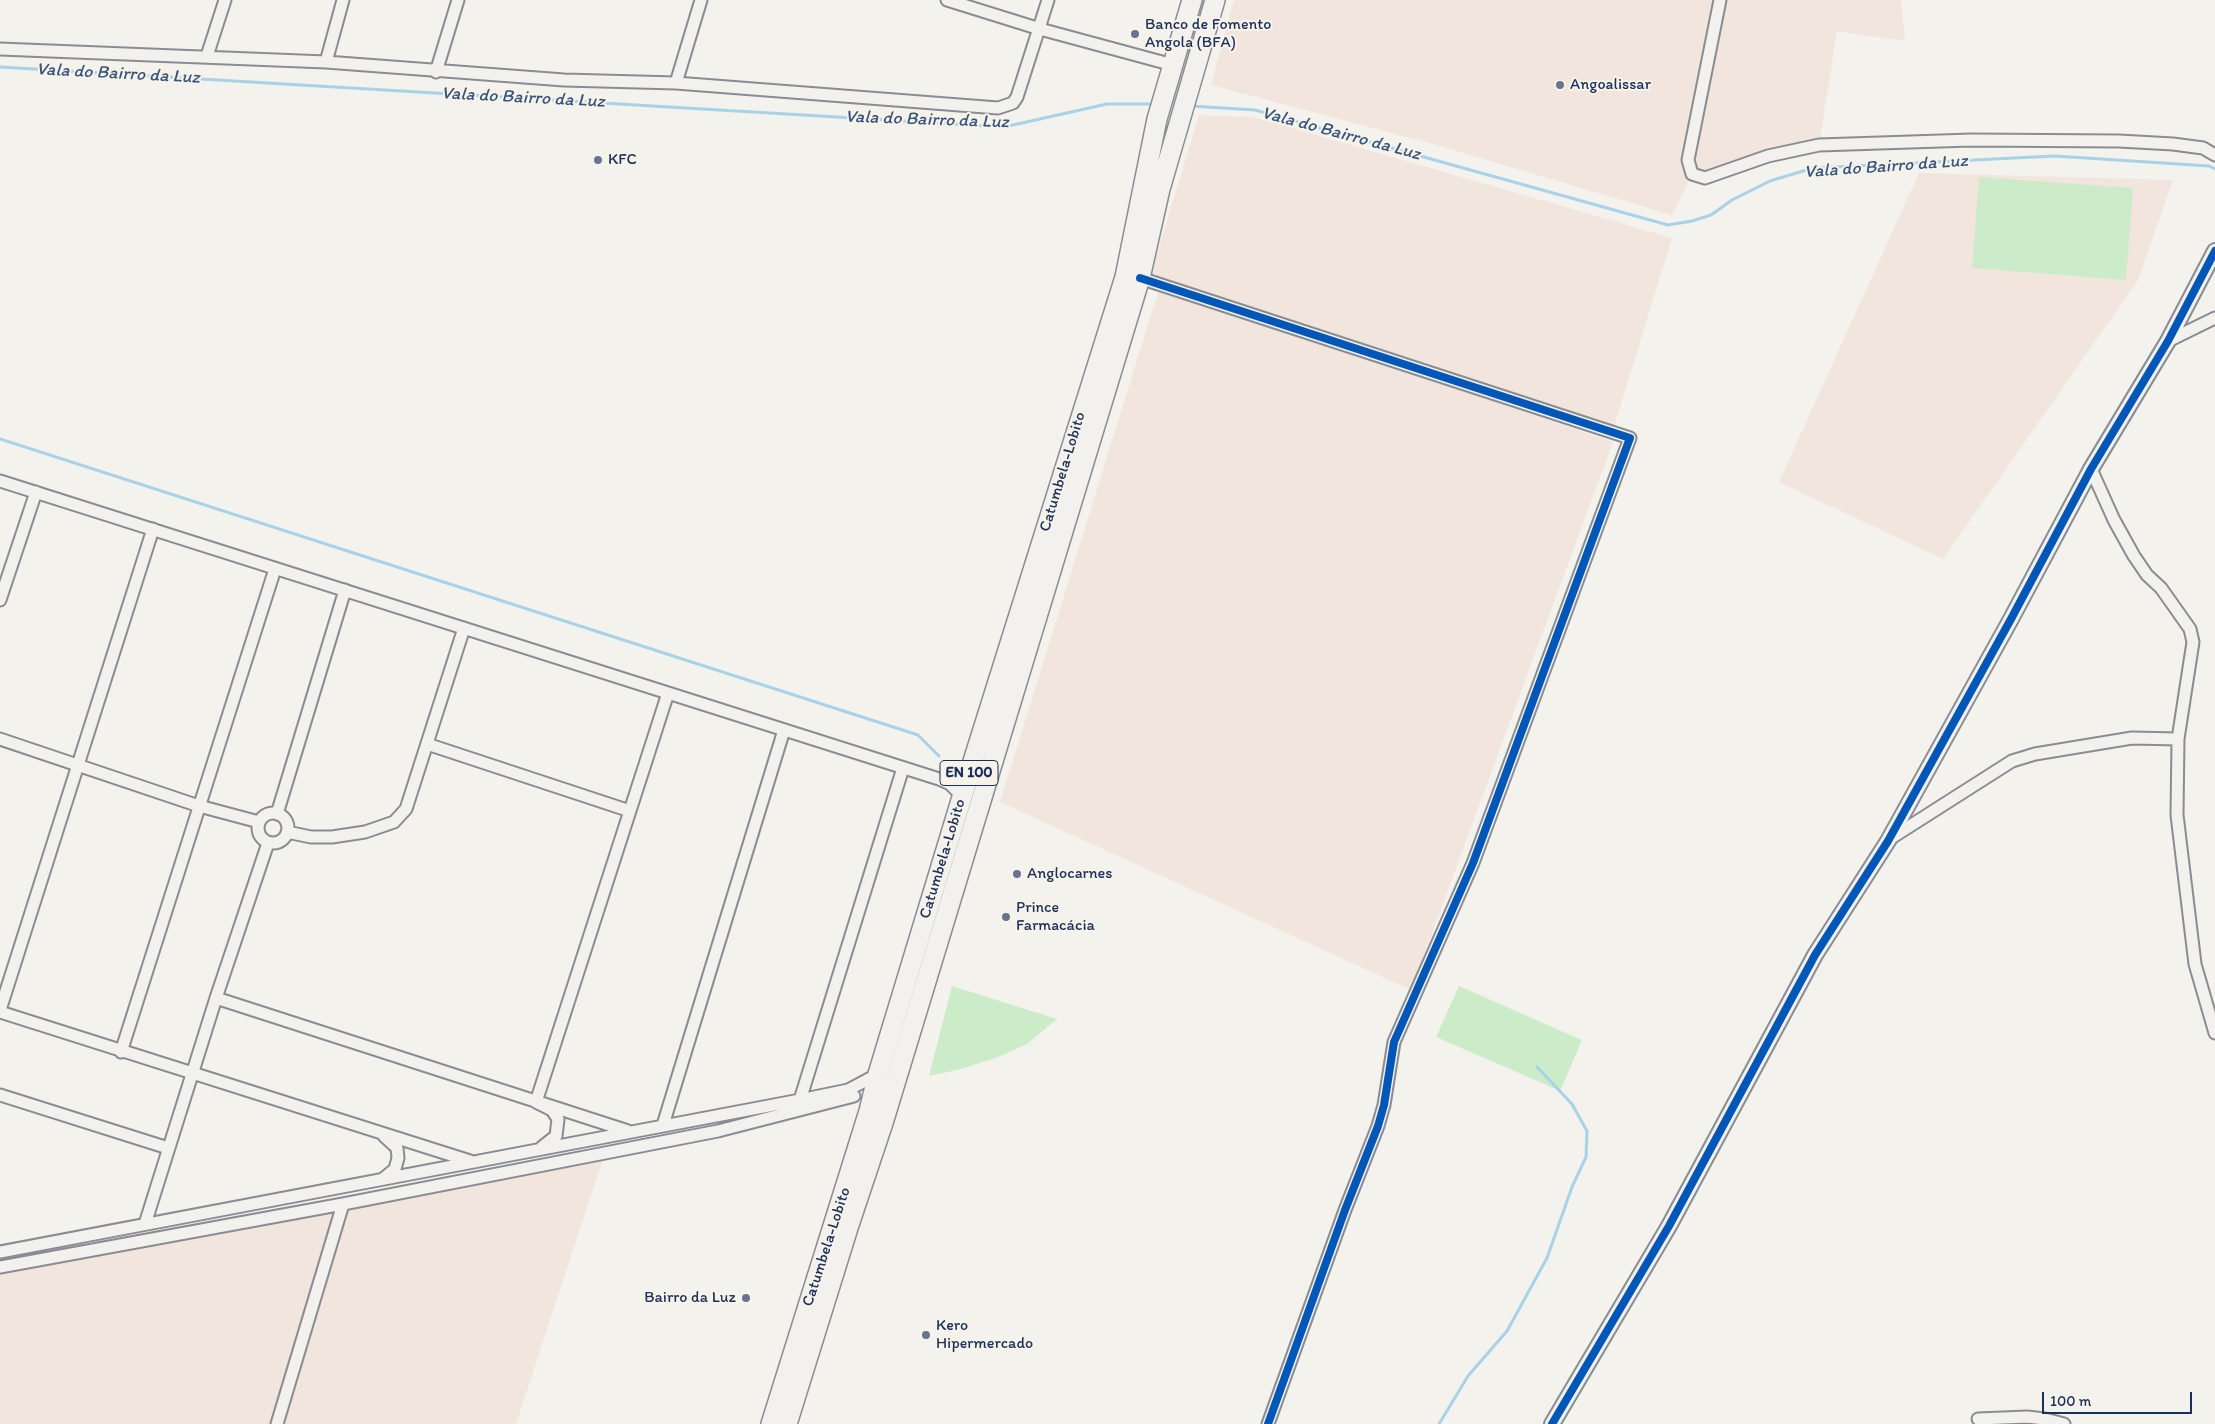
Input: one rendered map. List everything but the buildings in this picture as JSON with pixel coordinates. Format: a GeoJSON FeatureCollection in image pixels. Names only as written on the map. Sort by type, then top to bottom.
{"type":"FeatureCollection","features":[{"type":"Feature","properties":{"kind":"main road","name":"Catumbela-Lobito"},"geometry":{"type":"LineString","coordinates":[[771,1424],[870,1107],[878,1074],[962,796],[1125,277],[1157,120],[1192,0]]}},
{"type":"Feature","properties":{"kind":"main road","name":"Catumbela-Lobito"},"geometry":{"type":"LineString","coordinates":[[787,1424],[883,1123],[1140,278],[1160,189],[1187,90],[1215,0]]}},
{"type":"Feature","properties":{"kind":"street"},"geometry":{"type":"LineString","coordinates":[[207,56],[225,0]]}},
{"type":"Feature","properties":{"kind":"street"},"geometry":{"type":"LineString","coordinates":[[326,62],[343,0]]}},
{"type":"Feature","properties":{"kind":"street"},"geometry":{"type":"LineString","coordinates":[[436,72],[458,0]]}},
{"type":"Feature","properties":{"kind":"street"},"geometry":{"type":"LineString","coordinates":[[676,83],[700,0]]}},
{"type":"Feature","properties":{"kind":"street"},"geometry":{"type":"LineString","coordinates":[[948,0],[1173,65]]}},
{"type":"Feature","properties":{"kind":"street"},"geometry":{"type":"LineString","coordinates":[[0,49],[326,62],[436,72],[564,80],[676,83],[1002,108],[1013,103],[1017,97],[1048,0]]}},
{"type":"Feature","properties":{"kind":"street"},"geometry":{"type":"LineString","coordinates":[[1720,0],[1688,160],[1692,174],[1705,178],[1768,156],[1819,145],[1971,140],[2119,141],[2203,148],[2215,155]]}},
{"type":"Feature","properties":{"kind":"street"},"geometry":{"type":"LineString","coordinates":[[1552,1424],[1669,1226],[1815,955],[1888,841],[2011,619],[2091,469],[2168,341],[2215,251]]}},
{"type":"Feature","properties":{"kind":"street"},"geometry":{"type":"LineString","coordinates":[[1140,278],[1630,438],[1473,862],[1394,1042],[1384,1105],[1378,1126],[1345,1210],[1268,1424]]}},
{"type":"Feature","properties":{"kind":"street"},"geometry":{"type":"LineString","coordinates":[[2168,341],[2215,318]]}},
{"type":"Feature","properties":{"kind":"street"},"geometry":{"type":"LineString","coordinates":[[2091,469],[2114,520],[2134,556],[2147,575],[2161,588],[2190,629],[2194,642],[2178,739],[2177,815],[2194,964],[2215,1033]]}},
{"type":"Feature","properties":{"kind":"street"},"geometry":{"type":"LineString","coordinates":[[0,481],[939,779],[950,784],[962,796]]}},
{"type":"Feature","properties":{"kind":"street"},"geometry":{"type":"LineString","coordinates":[[0,600],[36,492]]}},
{"type":"Feature","properties":{"kind":"street"},"geometry":{"type":"LineString","coordinates":[[153,529],[0,1011],[121,1052],[472,1162]]}},
{"type":"Feature","properties":{"kind":"street"},"geometry":{"type":"LineString","coordinates":[[121,1052],[275,569]]}},
{"type":"Feature","properties":{"kind":"street"},"geometry":{"type":"LineString","coordinates":[[277,814],[345,590]]}},
{"type":"Feature","properties":{"kind":"street"},"geometry":{"type":"LineString","coordinates":[[288,832],[311,837],[332,837],[366,832],[394,822],[406,809],[464,628]]}},
{"type":"Feature","properties":{"kind":"street"},"geometry":{"type":"LineString","coordinates":[[536,1102],[668,693]]}},
{"type":"Feature","properties":{"kind":"street"},"geometry":{"type":"LineString","coordinates":[[663,1126],[784,730]]}},
{"type":"Feature","properties":{"kind":"street"},"geometry":{"type":"LineString","coordinates":[[1888,841],[2012,760],[2035,754],[2132,738],[2178,739]]}},
{"type":"Feature","properties":{"kind":"street"},"geometry":{"type":"LineString","coordinates":[[0,739],[199,806],[259,822]]}},
{"type":"Feature","properties":{"kind":"street"},"geometry":{"type":"LineString","coordinates":[[427,744],[630,811]]}},
{"type":"Feature","properties":{"kind":"street"},"geometry":{"type":"LineString","coordinates":[[800,1100],[903,768]]}},
{"type":"Feature","properties":{"kind":"street"},"geometry":{"type":"LineString","coordinates":[[939,779],[969,774]]}},
{"type":"Feature","properties":{"kind":"street"},"geometry":{"type":"LineString","coordinates":[[268,814],[277,814],[284,819],[288,832],[283,840],[268,843],[263,840],[258,832],[259,822],[268,814]]}},
{"type":"Feature","properties":{"kind":"street"},"geometry":{"type":"LineString","coordinates":[[145,1224],[216,998],[268,843]]}},
{"type":"Feature","properties":{"kind":"street"},"geometry":{"type":"LineString","coordinates":[[216,998],[630,1132]]}},
{"type":"Feature","properties":{"kind":"street"},"geometry":{"type":"LineString","coordinates":[[0,1252],[800,1100],[855,1087],[878,1074]]}},
{"type":"Feature","properties":{"kind":"street"},"geometry":{"type":"LineString","coordinates":[[840,1091],[854,1096],[870,1107]]}},
{"type":"Feature","properties":{"kind":"street"},"geometry":{"type":"LineString","coordinates":[[0,1096],[168,1148]]}},
{"type":"Feature","properties":{"kind":"street"},"geometry":{"type":"LineString","coordinates":[[0,1267],[343,1204],[718,1131],[854,1096]]}},
{"type":"Feature","properties":{"kind":"street"},"geometry":{"type":"LineString","coordinates":[[536,1102],[552,1110],[558,1119],[556,1136],[536,1150]]}},
{"type":"Feature","properties":{"kind":"street"},"geometry":{"type":"LineString","coordinates":[[381,1133],[397,1148],[398,1158],[395,1169],[382,1179]]}},
{"type":"Feature","properties":{"kind":"street"},"geometry":{"type":"LineString","coordinates":[[277,1424],[343,1204]]}},
{"type":"Feature","properties":{"kind":"street"},"geometry":{"type":"LineString","coordinates":[[1978,1419],[2027,1417],[2064,1424]]}},
{"type":"Feature","properties":{"kind":"shaded area"},"geometry":{"type":"Polygon","coordinates":[[[1234,0],[1901,0],[1905,41],[1837,31],[1819,145],[1729,171],[1692,174],[1672,215],[1433,144],[1211,85],[1234,0]]]}},
{"type":"Feature","properties":{"kind":"shaded area"},"geometry":{"type":"Polygon","coordinates":[[[1199,115],[1254,117],[1672,238],[1614,427],[1150,277],[1199,115]]]}},
{"type":"Feature","properties":{"kind":"shaded area"},"geometry":{"type":"Polygon","coordinates":[[[1919,173],[2173,180],[2138,280],[1943,559],[1779,482],[1919,173]]]}},
{"type":"Feature","properties":{"kind":"shaded area"},"geometry":{"type":"Polygon","coordinates":[[[1159,289],[1613,442],[1411,990],[1000,802],[1159,289]]]}},
{"type":"Feature","properties":{"kind":"shaded area"},"geometry":{"type":"Polygon","coordinates":[[[605,1153],[516,1424],[0,1424],[0,1267],[605,1153]]]}},
{"type":"Feature","properties":{"kind":"green space"},"geometry":{"type":"Polygon","coordinates":[[[1979,177],[2133,188],[2126,280],[1972,268],[1979,177]]]}},
{"type":"Feature","properties":{"kind":"green space"},"geometry":{"type":"Polygon","coordinates":[[[952,986],[1057,1019],[1027,1044],[996,1058],[929,1076],[952,986]]]}},
{"type":"Feature","properties":{"kind":"green space"},"geometry":{"type":"Polygon","coordinates":[[[1459,986],[1582,1040],[1560,1091],[1436,1037],[1459,986]]]}},
{"type":"Feature","properties":{"kind":"waterway","name":"Vala do Bairro da Luz"},"geometry":{"type":"LineString","coordinates":[[0,67],[1004,127],[1107,104],[1155,104]]}},
{"type":"Feature","properties":{"kind":"waterway","name":"Vala do Bairro da Luz"},"geometry":{"type":"LineString","coordinates":[[1191,106],[1255,110],[1668,225],[1692,221],[1711,215],[1732,200],[1770,181],[1813,168],[2055,156],[2209,166],[2215,169]]}},
{"type":"Feature","properties":{"kind":"waterway"},"geometry":{"type":"LineString","coordinates":[[0,439],[918,735],[939,756]]}},
{"type":"Feature","properties":{"kind":"waterway"},"geometry":{"type":"LineString","coordinates":[[1439,1424],[1468,1376],[1507,1331],[1547,1258],[1572,1187],[1586,1157],[1587,1131],[1572,1104],[1537,1067]]}},
{"type":"Feature","properties":{"kind":"cycle path"},"geometry":{"type":"LineString","coordinates":[[1552,1424],[1669,1226],[1815,955],[1888,841],[2011,619],[2091,469],[2168,341],[2215,251]]}},
{"type":"Feature","properties":{"kind":"cycle path"},"geometry":{"type":"LineString","coordinates":[[1140,278],[1630,438],[1473,863],[1394,1042],[1384,1105],[1378,1126],[1345,1210],[1268,1424]]}},
{"type":"Feature","properties":{"kind":"place","name":"Banco de Fomento Angola (BFA)"},"geometry":{"type":"Point","coordinates":[1135,34]}},
{"type":"Feature","properties":{"kind":"place","name":"Angoalissar"},"geometry":{"type":"Point","coordinates":[1560,85]}},
{"type":"Feature","properties":{"kind":"place","name":"KFC"},"geometry":{"type":"Point","coordinates":[598,160]}},
{"type":"Feature","properties":{"kind":"place","name":"Anglocarnes"},"geometry":{"type":"Point","coordinates":[1017,874]}},
{"type":"Feature","properties":{"kind":"place","name":"Prince Farmacácia"},"geometry":{"type":"Point","coordinates":[1006,917]}},
{"type":"Feature","properties":{"kind":"place","name":"Bairro da Luz"},"geometry":{"type":"Point","coordinates":[746,1298]}},
{"type":"Feature","properties":{"kind":"place","name":"Kero Hipermercado"},"geometry":{"type":"Point","coordinates":[926,1335]}}]}
